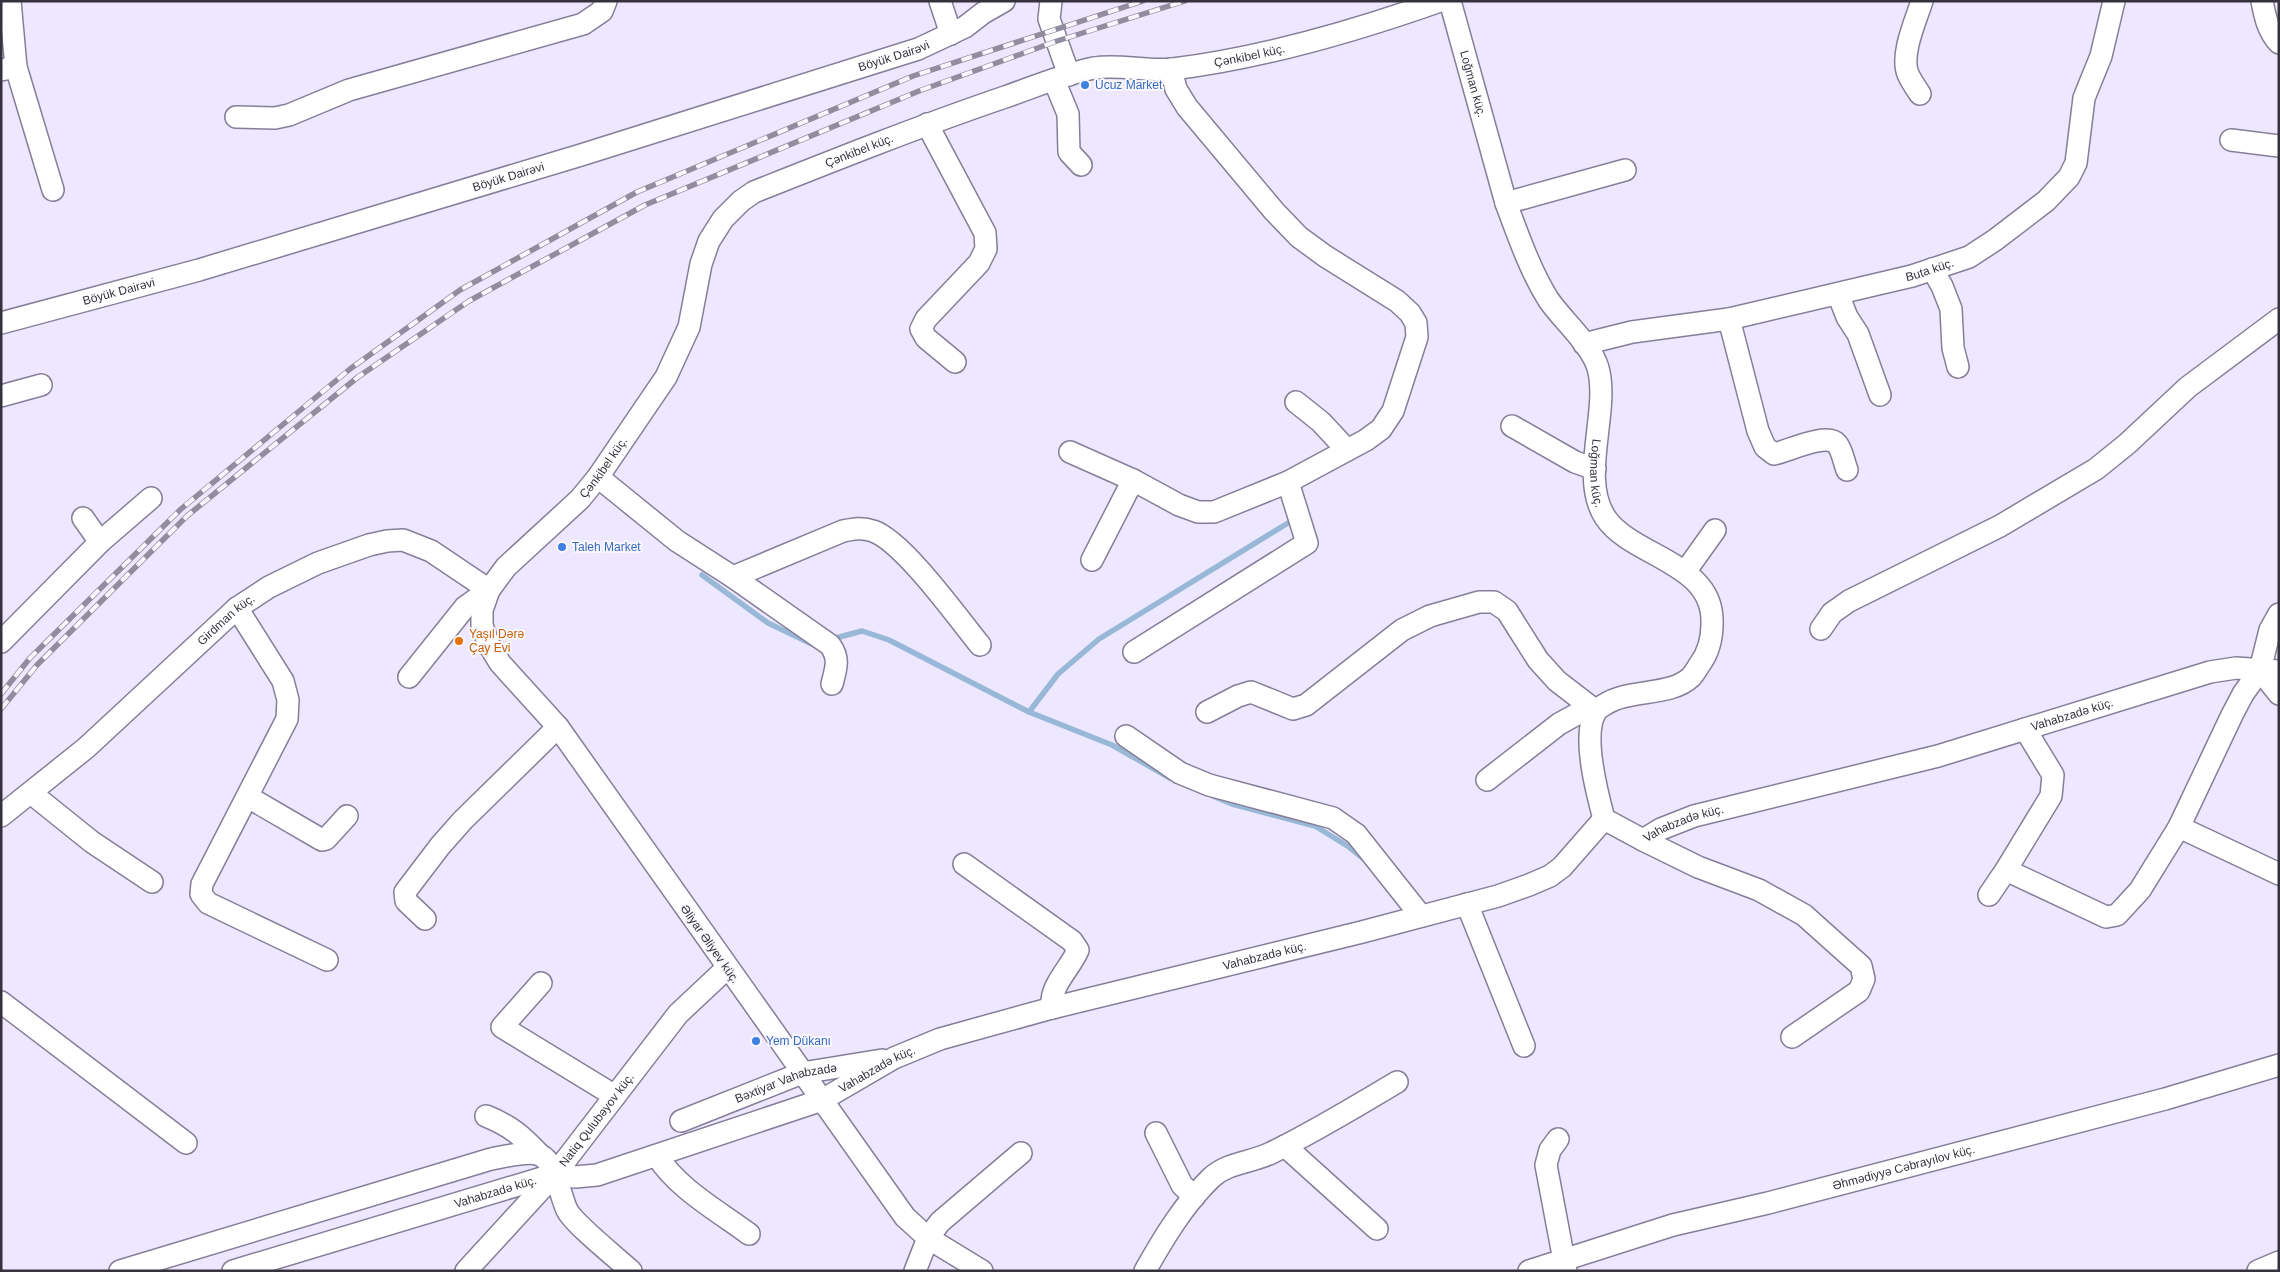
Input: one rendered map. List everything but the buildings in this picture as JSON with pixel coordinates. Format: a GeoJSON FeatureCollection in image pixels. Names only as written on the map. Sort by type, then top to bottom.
{"type":"FeatureCollection","features":[{"type":"Feature","properties":{"kind":"street"},"geometry":{"type":"LineString","coordinates":[[10,1],[9,69],[53,190]]}},
{"type":"Feature","properties":{"kind":"street"},"geometry":{"type":"LineString","coordinates":[[236,117],[275,118],[289,115],[349,90],[583,24],[602,10],[606,1]]}},
{"type":"Feature","properties":{"kind":"street"},"geometry":{"type":"LineString","coordinates":[[940,1],[951,34]]}},
{"type":"Feature","properties":{"kind":"street","name":"Böyük Dairəvi"},"geometry":{"type":"LineString","coordinates":[[1,323],[198,270],[581,155],[918,49],[951,34],[1004,1]]}},
{"type":"Feature","properties":{"kind":"street"},"geometry":{"type":"LineString","coordinates":[[1051,1],[1049,19],[1068,114],[1069,152],[1081,165]]}},
{"type":"Feature","properties":{"kind":"street","name":"Çənkibel küç."},"geometry":{"type":"LineString","coordinates":[[489,590],[506,567],[564,516],[598,477],[666,377],[689,327],[709,241],[723,219],[741,201],[754,192],[927,124],[1061,77],[1095,68],[1171,69],[1299,44],[1440,1]]}},
{"type":"Feature","properties":{"kind":"street","name":"Loğman küç."},"geometry":{"type":"LineString","coordinates":[[1450,1],[1506,203],[1517,233],[1548,298],[1584,344],[1598,367],[1600,385],[1595,469],[1596,496],[1603,514],[1611,526],[1685,572],[1704,592],[1711,608],[1710,641],[1702,661],[1691,677],[1676,686],[1612,700],[1596,711],[1577,714],[1559,724],[1487,780]]}},
{"type":"Feature","properties":{"kind":"street"},"geometry":{"type":"LineString","coordinates":[[1920,94],[1907,73],[1906,60],[1908,44],[1922,1]]}},
{"type":"Feature","properties":{"kind":"street","name":"Buta küç."},"geometry":{"type":"LineString","coordinates":[[1584,344],[1632,332],[1728,319],[1838,294],[1932,269],[1970,256],[1995,240],[2046,201],[2069,177],[2076,163],[2084,98],[2101,56],[2114,1]]}},
{"type":"Feature","properties":{"kind":"street"},"geometry":{"type":"LineString","coordinates":[[2262,1],[2265,18],[2273,37],[2279,43]]}},
{"type":"Feature","properties":{"kind":"street"},"geometry":{"type":"LineString","coordinates":[[1070,452],[1133,480],[1179,505],[1198,512],[1214,512],[1288,482],[1366,440],[1381,428],[1393,411],[1417,337],[1416,323],[1410,313],[1397,301],[1325,256],[1299,237],[1274,211],[1187,107],[1176,89],[1171,69]]}},
{"type":"Feature","properties":{"kind":"street"},"geometry":{"type":"LineString","coordinates":[[927,124],[985,233],[986,249],[980,262],[926,320],[921,329],[926,338],[956,362]]}},
{"type":"Feature","properties":{"kind":"street"},"geometry":{"type":"LineString","coordinates":[[2231,140],[2279,146]]}},
{"type":"Feature","properties":{"kind":"street"},"geometry":{"type":"LineString","coordinates":[[1506,203],[1625,170]]}},
{"type":"Feature","properties":{"kind":"street"},"geometry":{"type":"LineString","coordinates":[[1932,269],[1942,286],[1951,310],[1953,348],[1958,366]]}},
{"type":"Feature","properties":{"kind":"street"},"geometry":{"type":"LineString","coordinates":[[1838,294],[1847,318],[1858,334],[1880,395]]}},
{"type":"Feature","properties":{"kind":"street"},"geometry":{"type":"LineString","coordinates":[[1728,319],[1758,431],[1765,447],[1774,454],[1821,440],[1831,439],[1837,444],[1847,470]]}},
{"type":"Feature","properties":{"kind":"street"},"geometry":{"type":"LineString","coordinates":[[1821,628],[1832,613],[1849,601],[2000,526],[2096,469],[2127,444],[2188,387],[2279,319]]}},
{"type":"Feature","properties":{"kind":"street"},"geometry":{"type":"LineString","coordinates":[[1,396],[41,385]]}},
{"type":"Feature","properties":{"kind":"street"},"geometry":{"type":"LineString","coordinates":[[1296,402],[1321,422],[1347,450]]}},
{"type":"Feature","properties":{"kind":"street"},"geometry":{"type":"LineString","coordinates":[[1512,426],[1575,462],[1595,469]]}},
{"type":"Feature","properties":{"kind":"street"},"geometry":{"type":"LineString","coordinates":[[598,477],[677,542],[733,577],[830,645],[836,654],[837,663],[832,684]]}},
{"type":"Feature","properties":{"kind":"street"},"geometry":{"type":"LineString","coordinates":[[1092,560],[1133,480]]}},
{"type":"Feature","properties":{"kind":"street"},"geometry":{"type":"LineString","coordinates":[[1134,652],[1307,544],[1288,482]]}},
{"type":"Feature","properties":{"kind":"street"},"geometry":{"type":"LineString","coordinates":[[4,635],[100,542],[151,498]]}},
{"type":"Feature","properties":{"kind":"street"},"geometry":{"type":"LineString","coordinates":[[83,518],[100,542]]}},
{"type":"Feature","properties":{"kind":"street"},"geometry":{"type":"LineString","coordinates":[[733,577],[843,531],[861,528],[874,531],[887,539],[911,562],[980,646]]}},
{"type":"Feature","properties":{"kind":"street"},"geometry":{"type":"LineString","coordinates":[[1685,572],[1715,530]]}},
{"type":"Feature","properties":{"kind":"street","name":"Girdman küç."},"geometry":{"type":"LineString","coordinates":[[1,816],[86,748],[237,608],[269,587],[318,564],[387,540],[403,540],[431,551],[489,590]]}},
{"type":"Feature","properties":{"kind":"street"},"geometry":{"type":"LineString","coordinates":[[410,677],[465,607],[489,590]]}},
{"type":"Feature","properties":{"kind":"street","name":"Əliyar Əliyev küç."},"geometry":{"type":"LineString","coordinates":[[489,590],[482,610],[482,625],[488,644],[500,663],[558,727],[905,1217],[928,1238],[982,1271]]}},
{"type":"Feature","properties":{"kind":"street"},"geometry":{"type":"LineString","coordinates":[[1207,712],[1238,696],[1251,692],[1293,709],[1306,705],[1402,630],[1430,616],[1478,602],[1494,602],[1507,611],[1538,660],[1550,674],[1568,691],[1596,711],[1591,724],[1590,743],[1598,798],[1604,819]]}},
{"type":"Feature","properties":{"kind":"street"},"geometry":{"type":"LineString","coordinates":[[237,608],[283,681],[288,700],[287,719],[202,884],[200,894],[208,903],[327,960]]}},
{"type":"Feature","properties":{"kind":"street"},"geometry":{"type":"LineString","coordinates":[[2279,614],[2270,630],[2270,671],[2279,694]]}},
{"type":"Feature","properties":{"kind":"street","name":"Vahabzadə küç."},"geometry":{"type":"LineString","coordinates":[[233,1271],[555,1174],[575,1177],[598,1175],[657,1156],[822,1100],[894,1058],[940,1039],[1052,1008],[1362,932],[1498,896],[1550,876],[1562,867],[1604,819],[1644,840],[1661,829],[1694,816],[1938,756],[2210,672],[2236,668],[2270,671]]}},
{"type":"Feature","properties":{"kind":"street"},"geometry":{"type":"LineString","coordinates":[[2006,870],[2106,917],[2117,915],[2140,890],[2179,827],[2242,694],[2270,671]]}},
{"type":"Feature","properties":{"kind":"street"},"geometry":{"type":"LineString","coordinates":[[425,919],[406,901],[405,892],[440,846],[463,820],[558,727]]}},
{"type":"Feature","properties":{"kind":"street"},"geometry":{"type":"LineString","coordinates":[[1989,895],[2051,796],[2052,775],[2025,729]]}},
{"type":"Feature","properties":{"kind":"street"},"geometry":{"type":"LineString","coordinates":[[1126,736],[1180,773],[1209,785],[1333,818],[1356,834],[1421,916]]}},
{"type":"Feature","properties":{"kind":"street"},"geometry":{"type":"LineString","coordinates":[[31,793],[92,842],[152,882]]}},
{"type":"Feature","properties":{"kind":"street"},"geometry":{"type":"LineString","coordinates":[[248,797],[322,840],[326,839],[347,816]]}},
{"type":"Feature","properties":{"kind":"street"},"geometry":{"type":"LineString","coordinates":[[2179,827],[2279,874]]}},
{"type":"Feature","properties":{"kind":"street"},"geometry":{"type":"LineString","coordinates":[[1644,840],[1698,867],[1759,890],[1804,915],[1861,966],[1864,978],[1859,991],[1792,1037]]}},
{"type":"Feature","properties":{"kind":"street"},"geometry":{"type":"LineString","coordinates":[[964,864],[1072,941],[1078,950],[1056,987],[1051,999],[1052,1008]]}},
{"type":"Feature","properties":{"kind":"street"},"geometry":{"type":"LineString","coordinates":[[1467,904],[1524,1046]]}},
{"type":"Feature","properties":{"kind":"street","name":"Natiq Qulubəyov küç."},"geometry":{"type":"LineString","coordinates":[[466,1271],[555,1174],[678,1014],[727,968]]}},
{"type":"Feature","properties":{"kind":"street"},"geometry":{"type":"LineString","coordinates":[[540,983],[502,1027],[615,1096]]}},
{"type":"Feature","properties":{"kind":"street"},"geometry":{"type":"LineString","coordinates":[[1,1002],[186,1143]]}},
{"type":"Feature","properties":{"kind":"street","name":"Bəxtiyar Vahabzadə"},"geometry":{"type":"LineString","coordinates":[[681,1121],[802,1073],[894,1058]]}},
{"type":"Feature","properties":{"kind":"street","name":"Əhmədiyyə Cəbrayılov küç."},"geometry":{"type":"LineString","coordinates":[[1529,1271],[1565,1264],[1673,1225],[1768,1203],[2166,1099],[2279,1065]]}},
{"type":"Feature","properties":{"kind":"street"},"geometry":{"type":"LineString","coordinates":[[1145,1271],[1161,1243],[1194,1197],[1212,1177],[1233,1164],[1267,1155],[1285,1146],[1397,1082]]}},
{"type":"Feature","properties":{"kind":"street"},"geometry":{"type":"LineString","coordinates":[[486,1116],[506,1124],[519,1133],[540,1155],[555,1174],[568,1213],[631,1271]]}},
{"type":"Feature","properties":{"kind":"street"},"geometry":{"type":"LineString","coordinates":[[1156,1134],[1182,1185],[1194,1197]]}},
{"type":"Feature","properties":{"kind":"street"},"geometry":{"type":"LineString","coordinates":[[1558,1138],[1550,1150],[1546,1165],[1565,1264]]}},
{"type":"Feature","properties":{"kind":"street"},"geometry":{"type":"LineString","coordinates":[[1285,1146],[1377,1229]]}},
{"type":"Feature","properties":{"kind":"street"},"geometry":{"type":"LineString","coordinates":[[915,1271],[928,1238],[940,1222],[1021,1153]]}},
{"type":"Feature","properties":{"kind":"street"},"geometry":{"type":"LineString","coordinates":[[120,1271],[491,1159],[521,1154],[540,1155]]}},
{"type":"Feature","properties":{"kind":"street"},"geometry":{"type":"LineString","coordinates":[[657,1156],[665,1169],[683,1185],[749,1234]]}},
{"type":"Feature","properties":{"kind":"street"},"geometry":{"type":"LineString","coordinates":[[2258,1271],[2279,1262]]}},
{"type":"Feature","properties":{"kind":"waterway"},"geometry":{"type":"LineString","coordinates":[[1029,712],[1058,674],[1099,639],[1288,523]]}},
{"type":"Feature","properties":{"kind":"waterway"},"geometry":{"type":"LineString","coordinates":[[702,575],[768,623],[814,645]]}},
{"type":"Feature","properties":{"kind":"waterway"},"geometry":{"type":"LineString","coordinates":[[832,639],[862,631],[889,640],[1029,712],[1112,745],[1170,778]]}},
{"type":"Feature","properties":{"kind":"waterway"},"geometry":{"type":"LineString","coordinates":[[1213,796],[1232,804],[1315,826],[1349,847],[1364,859]]}},
{"type":"Feature","properties":{"kind":"railway"},"geometry":{"type":"LineString","coordinates":[[1,694],[30,658],[181,509],[350,369],[460,290],[637,192],[913,76],[1143,1]]}},
{"type":"Feature","properties":{"kind":"railway"},"geometry":{"type":"LineString","coordinates":[[1,709],[37,665],[187,516],[358,377],[469,301],[645,205],[919,91],[1057,41],[1185,1]]}},
{"type":"Feature","properties":{"kind":"place","name":"Ucuz Market"},"geometry":{"type":"Point","coordinates":[1085,85]}},
{"type":"Feature","properties":{"kind":"place","name":"Taleh Market"},"geometry":{"type":"Point","coordinates":[562,547]}},
{"type":"Feature","properties":{"kind":"place","name":"Yaşıl Dərə Çay Evi"},"geometry":{"type":"Point","coordinates":[459,641]}},
{"type":"Feature","properties":{"kind":"place","name":"Yem Dükanı"},"geometry":{"type":"Point","coordinates":[756,1041]}}]}
